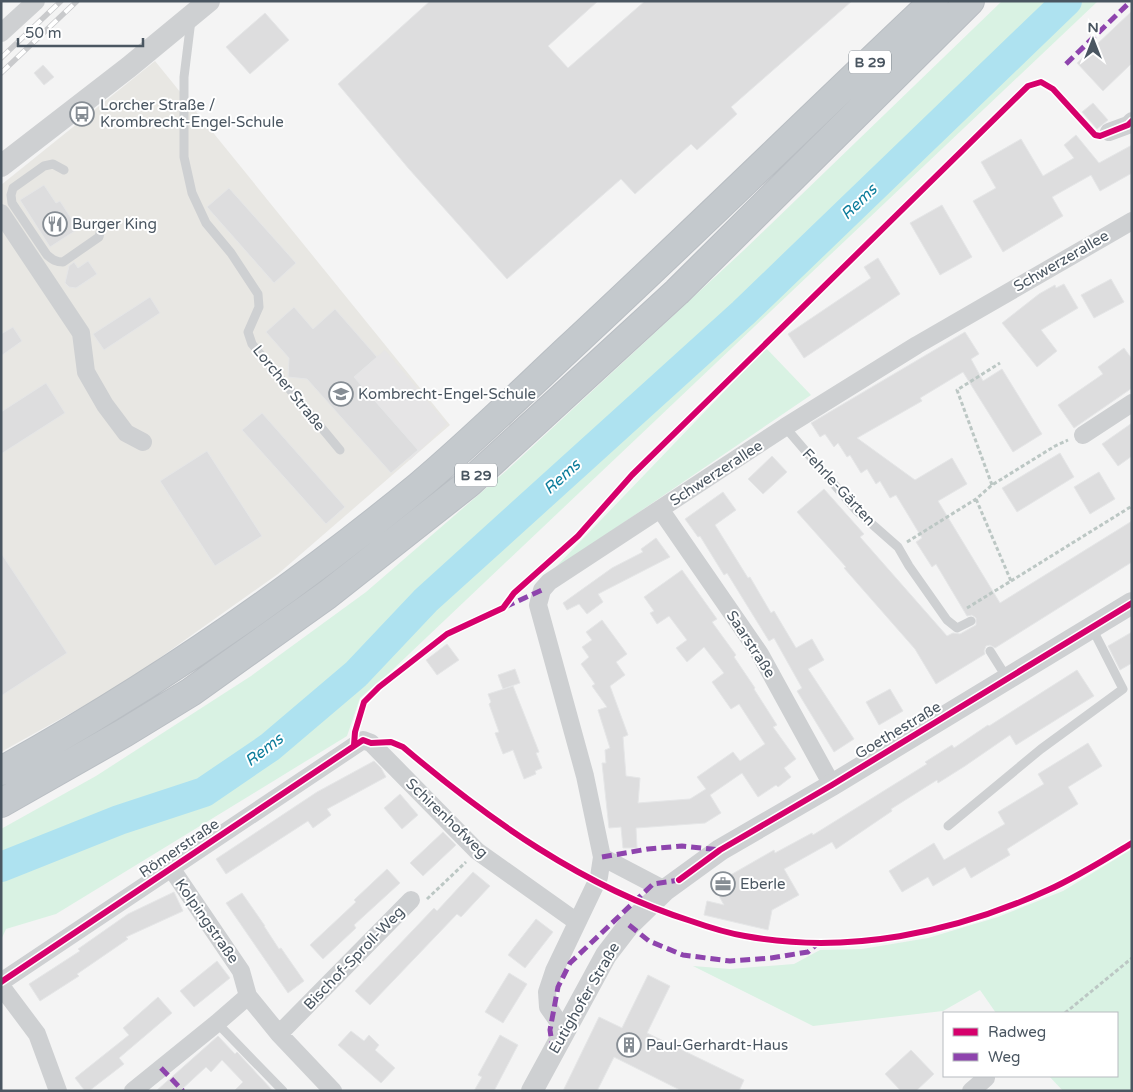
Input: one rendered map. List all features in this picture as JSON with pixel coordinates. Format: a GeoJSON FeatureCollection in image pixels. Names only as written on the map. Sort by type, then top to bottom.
{"type":"FeatureCollection","features":[{"type":"Feature","properties":{"kind":"highway"},"geometry":{"type":"LineString","coordinates":[[806,122],[906,1]]}},
{"type":"Feature","properties":{"kind":"highway","name":"B 29"},"geometry":{"type":"LineString","coordinates":[[1,771],[106,711],[196,654],[253,614],[420,485],[651,272],[934,1]]}},
{"type":"Feature","properties":{"kind":"highway","name":"B 29"},"geometry":{"type":"LineString","coordinates":[[1,803],[124,733],[191,692],[327,595],[469,482],[677,292],[970,1]]}},
{"type":"Feature","properties":{"kind":"street"},"geometry":{"type":"LineString","coordinates":[[1,33],[36,1]]}},
{"type":"Feature","properties":{"kind":"street","name":"Lorcher Straße"},"geometry":{"type":"LineString","coordinates":[[1,166],[129,67],[200,8]]}},
{"type":"Feature","properties":{"kind":"street"},"geometry":{"type":"LineString","coordinates":[[1109,132],[1130,126]]}},
{"type":"Feature","properties":{"kind":"street"},"geometry":{"type":"LineString","coordinates":[[1,213],[81,333],[86,372],[105,405],[126,433],[143,442]]}},
{"type":"Feature","properties":{"kind":"street","name":"Schwerzerallee"},"geometry":{"type":"LineString","coordinates":[[564,1030],[548,1007],[547,992],[554,971],[599,877],[602,857],[585,776],[538,605],[542,590],[549,582],[785,427],[917,345],[1132,221]]}},
{"type":"Feature","properties":{"kind":"street"},"geometry":{"type":"LineString","coordinates":[[1083,435],[1132,403]]}},
{"type":"Feature","properties":{"kind":"street","name":"Saarstraße"},"geometry":{"type":"LineString","coordinates":[[660,509],[760,654],[832,786]]}},
{"type":"Feature","properties":{"kind":"street","name":"Goethestraße"},"geometry":{"type":"LineString","coordinates":[[665,890],[720,850],[832,786],[1132,603]]}},
{"type":"Feature","properties":{"kind":"street","name":"Römerstraße"},"geometry":{"type":"LineString","coordinates":[[1,982],[354,744],[363,740],[371,743]]}},
{"type":"Feature","properties":{"kind":"street","name":"Schirenhofweg"},"geometry":{"type":"LineString","coordinates":[[371,743],[477,851],[577,922]]}},
{"type":"Feature","properties":{"kind":"street"},"geometry":{"type":"LineString","coordinates":[[602,857],[665,890]]}},
{"type":"Feature","properties":{"kind":"street","name":"Kolpingstraße"},"geometry":{"type":"LineString","coordinates":[[171,868],[242,971],[248,996],[279,1034],[332,1091]]}},
{"type":"Feature","properties":{"kind":"street","name":"Eutighofer Straße"},"geometry":{"type":"LineString","coordinates":[[532,1091],[606,955],[629,926],[665,890]]}},
{"type":"Feature","properties":{"kind":"street","name":"Bischof-Sproll-Weg"},"geometry":{"type":"LineString","coordinates":[[279,1034],[411,900]]}},
{"type":"Feature","properties":{"kind":"street"},"geometry":{"type":"LineString","coordinates":[[1,986],[37,1034],[58,1091]]}},
{"type":"Feature","properties":{"kind":"street"},"geometry":{"type":"LineString","coordinates":[[133,1091],[248,996]]}},
{"type":"Feature","properties":{"kind":"street"},"geometry":{"type":"LineString","coordinates":[[970,1091],[986,1078]]}},
{"type":"Feature","properties":{"kind":"lane","name":"Lorcher Straße"},"geometry":{"type":"LineString","coordinates":[[200,8],[184,77],[184,157],[192,193],[206,223],[231,253],[258,294],[259,307],[248,332],[252,344],[340,450]]}},
{"type":"Feature","properties":{"kind":"lane"},"geometry":{"type":"LineString","coordinates":[[64,170],[53,164],[44,166],[13,188],[11,195],[12,203],[47,255],[53,260],[63,262],[99,237],[102,225]]}},
{"type":"Feature","properties":{"kind":"lane","name":"Fehrle-Gärten"},"geometry":{"type":"LineString","coordinates":[[785,427],[856,510],[898,547],[947,620]]}},
{"type":"Feature","properties":{"kind":"lane"},"geometry":{"type":"LineString","coordinates":[[947,620],[958,628],[971,621]]}},
{"type":"Feature","properties":{"kind":"lane"},"geometry":{"type":"LineString","coordinates":[[948,826],[1041,749],[1123,690],[1092,628]]}},
{"type":"Feature","properties":{"kind":"lane"},"geometry":{"type":"LineString","coordinates":[[990,651],[1008,679]]}},
{"type":"Feature","properties":{"kind":"lane"},"geometry":{"type":"LineString","coordinates":[[217,1023],[284,1091]]}},
{"type":"Feature","properties":{"kind":"path"},"geometry":{"type":"LineString","coordinates":[[992,485],[956,390],[1000,363]]}},
{"type":"Feature","properties":{"kind":"path"},"geometry":{"type":"LineString","coordinates":[[898,547],[976,499],[992,485],[1055,446],[1083,435]]}},
{"type":"Feature","properties":{"kind":"path"},"geometry":{"type":"LineString","coordinates":[[976,499],[1011,581]]}},
{"type":"Feature","properties":{"kind":"path"},"geometry":{"type":"LineString","coordinates":[[947,620],[1132,506]]}},
{"type":"Feature","properties":{"kind":"path"},"geometry":{"type":"LineString","coordinates":[[1066,1012],[1132,958]]}},
{"type":"Feature","properties":{"kind":"shaded area"},"geometry":{"type":"Polygon","coordinates":[[[155,61],[450,425],[278,574],[123,684],[1,752],[1,185],[155,61]]]}},
{"type":"Feature","properties":{"kind":"shaded area"},"geometry":{"type":"Polygon","coordinates":[[[385,350],[447,424],[410,460],[343,385],[385,350]]]}},
{"type":"Feature","properties":{"kind":"green space"},"geometry":{"type":"Polygon","coordinates":[[[1002,1],[1098,1],[388,674],[360,698],[347,736],[56,914],[6,929],[1,940],[1,829],[96,776],[251,676],[366,592],[506,471],[744,250],[1002,1]]]}},
{"type":"Feature","properties":{"kind":"green space"},"geometry":{"type":"Polygon","coordinates":[[[766,348],[811,395],[551,572],[766,348]]]}},
{"type":"Feature","properties":{"kind":"green space"},"geometry":{"type":"Polygon","coordinates":[[[1132,849],[1132,1091],[1063,1091],[1050,1077],[1118,1077],[1118,1012],[995,1012],[980,990],[943,1011],[813,1026],[693,966],[730,969],[794,964],[820,950],[862,949],[928,938],[998,917],[1063,891],[1132,849]]]}},
{"type":"Feature","properties":{"kind":"building"},"geometry":{"type":"Polygon","coordinates":[[[430,1],[598,1],[548,46],[568,68],[645,1],[852,1],[731,107],[737,114],[697,150],[691,144],[635,194],[621,179],[507,279],[409,169],[338,84],[430,1]]]}},
{"type":"Feature","properties":{"kind":"building"},"geometry":{"type":"Polygon","coordinates":[[[1132,11],[1132,63],[1103,91],[1077,63],[1132,11]]]}},
{"type":"Feature","properties":{"kind":"building"},"geometry":{"type":"Polygon","coordinates":[[[265,13],[289,40],[250,74],[226,47],[265,13]]]}},
{"type":"Feature","properties":{"kind":"building"},"geometry":{"type":"Polygon","coordinates":[[[43,65],[54,77],[44,85],[34,73],[43,65]]]}},
{"type":"Feature","properties":{"kind":"building"},"geometry":{"type":"Polygon","coordinates":[[[1093,103],[1108,120],[1097,129],[1082,112],[1093,103]]]}},
{"type":"Feature","properties":{"kind":"building"},"geometry":{"type":"Polygon","coordinates":[[[1076,135],[1099,163],[1132,145],[1132,173],[1100,191],[1091,175],[1052,197],[1063,216],[1003,252],[973,201],[996,188],[981,162],[1021,139],[1043,176],[1074,158],[1064,145],[1076,135]]]}},
{"type":"Feature","properties":{"kind":"building","name":"Burger King"},"geometry":{"type":"Polygon","coordinates":[[[44,185],[56,203],[60,201],[78,229],[50,247],[20,200],[44,185]]]}},
{"type":"Feature","properties":{"kind":"building"},"geometry":{"type":"Polygon","coordinates":[[[229,188],[296,263],[274,283],[207,207],[229,188]]]}},
{"type":"Feature","properties":{"kind":"building"},"geometry":{"type":"Polygon","coordinates":[[[942,205],[972,257],[940,275],[910,223],[942,205]]]}},
{"type":"Feature","properties":{"kind":"building"},"geometry":{"type":"Polygon","coordinates":[[[878,258],[900,294],[804,358],[788,334],[871,278],[864,267],[878,258]]]}},
{"type":"Feature","properties":{"kind":"building"},"geometry":{"type":"Polygon","coordinates":[[[88,261],[97,274],[76,288],[69,287],[65,283],[69,266],[74,262],[78,268],[88,261]]]}},
{"type":"Feature","properties":{"kind":"building"},"geometry":{"type":"Polygon","coordinates":[[[1111,279],[1124,302],[1094,318],[1081,295],[1111,279]]]}},
{"type":"Feature","properties":{"kind":"building"},"geometry":{"type":"Polygon","coordinates":[[[1064,284],[1078,308],[1041,330],[1057,351],[1037,367],[1002,323],[1039,294],[1055,285],[1056,288],[1064,284]]]}},
{"type":"Feature","properties":{"kind":"building"},"geometry":{"type":"Polygon","coordinates":[[[150,297],[160,313],[104,350],[93,334],[150,297]]]}},
{"type":"Feature","properties":{"kind":"building"},"geometry":{"type":"Polygon","coordinates":[[[294,307],[313,329],[335,309],[377,357],[354,377],[418,450],[391,473],[307,379],[288,377],[289,358],[266,332],[294,307]]]}},
{"type":"Feature","properties":{"kind":"building"},"geometry":{"type":"Polygon","coordinates":[[[13,327],[22,341],[1,356],[1,334],[13,327]]]}},
{"type":"Feature","properties":{"kind":"building"},"geometry":{"type":"Polygon","coordinates":[[[965,332],[979,354],[971,359],[983,381],[1002,369],[1042,434],[1013,452],[963,372],[920,398],[922,401],[857,438],[915,480],[952,458],[967,484],[938,501],[1000,603],[1132,521],[1132,562],[995,648],[990,645],[986,646],[985,654],[936,684],[915,649],[797,512],[824,489],[864,534],[860,537],[947,636],[953,633],[960,634],[976,625],[976,618],[972,615],[967,616],[936,564],[932,567],[916,542],[922,538],[896,495],[890,498],[880,481],[876,484],[867,469],[861,473],[850,455],[847,457],[838,443],[834,447],[825,434],[820,437],[811,423],[965,332]]]}},
{"type":"Feature","properties":{"kind":"building"},"geometry":{"type":"Polygon","coordinates":[[[1124,348],[1132,359],[1132,388],[1074,428],[1058,405],[1103,374],[1098,367],[1124,348]]]}},
{"type":"Feature","properties":{"kind":"building"},"geometry":{"type":"Polygon","coordinates":[[[46,383],[65,413],[1,454],[1,412],[46,383]]]}},
{"type":"Feature","properties":{"kind":"building"},"geometry":{"type":"Polygon","coordinates":[[[262,413],[345,507],[326,524],[242,430],[262,413]]]}},
{"type":"Feature","properties":{"kind":"building"},"geometry":{"type":"Polygon","coordinates":[[[1132,423],[1132,456],[1118,466],[1102,444],[1132,423]]]}},
{"type":"Feature","properties":{"kind":"building"},"geometry":{"type":"Polygon","coordinates":[[[207,451],[262,536],[215,566],[160,481],[207,451]]]}},
{"type":"Feature","properties":{"kind":"building"},"geometry":{"type":"Polygon","coordinates":[[[1060,453],[1074,477],[1017,512],[1002,488],[1060,453]]]}},
{"type":"Feature","properties":{"kind":"building"},"geometry":{"type":"Polygon","coordinates":[[[772,456],[787,472],[763,494],[748,479],[772,456]]]}},
{"type":"Feature","properties":{"kind":"building"},"geometry":{"type":"Polygon","coordinates":[[[1099,472],[1115,499],[1090,514],[1074,487],[1099,472]]]}},
{"type":"Feature","properties":{"kind":"building"},"geometry":{"type":"Polygon","coordinates":[[[723,492],[736,510],[715,525],[748,578],[750,577],[771,613],[774,611],[796,648],[812,639],[824,660],[808,669],[854,739],[834,752],[797,691],[802,688],[774,638],[769,641],[727,573],[724,575],[700,536],[698,537],[685,519],[723,492]]]}},
{"type":"Feature","properties":{"kind":"building"},"geometry":{"type":"Polygon","coordinates":[[[656,538],[670,557],[598,594],[603,602],[587,614],[579,604],[567,610],[563,603],[612,568],[643,552],[641,549],[656,538]]]}},
{"type":"Feature","properties":{"kind":"building"},"geometry":{"type":"Polygon","coordinates":[[[1,553],[67,653],[1,696],[1,553]]]}},
{"type":"Feature","properties":{"kind":"building"},"geometry":{"type":"Polygon","coordinates":[[[682,570],[717,619],[712,622],[736,655],[734,657],[777,725],[773,727],[796,759],[784,768],[791,777],[778,787],[776,785],[758,797],[742,773],[710,795],[721,813],[705,823],[636,828],[637,848],[623,848],[621,827],[609,828],[602,763],[606,763],[605,750],[610,748],[598,710],[607,707],[592,686],[595,684],[581,664],[589,657],[582,647],[592,640],[586,632],[602,620],[627,654],[616,662],[625,675],[610,686],[628,735],[623,737],[626,776],[640,778],[638,803],[690,799],[706,789],[697,777],[733,752],[740,761],[765,744],[739,704],[731,709],[712,682],[724,673],[704,647],[687,662],[676,648],[687,640],[669,616],[657,624],[650,613],[654,611],[644,597],[682,570]]]}},
{"type":"Feature","properties":{"kind":"building"},"geometry":{"type":"Polygon","coordinates":[[[1132,632],[1132,663],[1120,670],[1108,646],[1132,632]]]}},
{"type":"Feature","properties":{"kind":"building"},"geometry":{"type":"Polygon","coordinates":[[[447,644],[459,660],[437,675],[426,660],[447,644]]]}},
{"type":"Feature","properties":{"kind":"building"},"geometry":{"type":"Polygon","coordinates":[[[515,669],[520,683],[503,689],[498,675],[515,669]]]}},
{"type":"Feature","properties":{"kind":"building"},"geometry":{"type":"Polygon","coordinates":[[[1077,670],[1094,696],[1016,745],[1010,735],[938,783],[937,780],[891,809],[892,811],[836,849],[832,842],[784,869],[799,895],[772,910],[768,930],[704,915],[707,901],[724,905],[713,885],[774,850],[775,853],[812,833],[813,835],[927,764],[925,762],[952,745],[954,748],[1077,670]]]}},
{"type":"Feature","properties":{"kind":"building"},"geometry":{"type":"Polygon","coordinates":[[[513,686],[539,752],[536,753],[542,768],[535,771],[536,774],[524,779],[513,750],[503,754],[495,733],[499,732],[489,704],[491,702],[488,694],[513,686]]]}},
{"type":"Feature","properties":{"kind":"building"},"geometry":{"type":"Polygon","coordinates":[[[890,689],[903,711],[879,725],[866,702],[890,689]]]}},
{"type":"Feature","properties":{"kind":"building"},"geometry":{"type":"Polygon","coordinates":[[[1088,743],[1102,766],[1068,787],[1078,804],[1007,849],[1010,855],[971,878],[965,867],[933,886],[928,877],[902,892],[889,871],[934,843],[944,860],[1005,824],[998,812],[1044,784],[1038,774],[1088,743]]]}},
{"type":"Feature","properties":{"kind":"building"},"geometry":{"type":"Polygon","coordinates":[[[374,761],[386,777],[327,809],[331,815],[313,828],[308,821],[226,874],[216,859],[317,792],[374,761]]]}},
{"type":"Feature","properties":{"kind":"building"},"geometry":{"type":"Polygon","coordinates":[[[400,794],[418,815],[402,829],[384,808],[400,794]]]}},
{"type":"Feature","properties":{"kind":"building"},"geometry":{"type":"Polygon","coordinates":[[[443,832],[456,845],[423,876],[410,863],[443,832]]]}},
{"type":"Feature","properties":{"kind":"building"},"geometry":{"type":"Polygon","coordinates":[[[387,869],[400,883],[354,925],[356,928],[323,959],[310,945],[356,902],[354,900],[387,869]]]}},
{"type":"Feature","properties":{"kind":"building"},"geometry":{"type":"Polygon","coordinates":[[[473,872],[490,886],[461,917],[457,914],[370,1005],[355,991],[434,908],[437,911],[473,872]]]}},
{"type":"Feature","properties":{"kind":"building"},"geometry":{"type":"Polygon","coordinates":[[[174,892],[183,911],[126,937],[128,939],[77,974],[79,976],[40,1001],[29,984],[80,951],[78,949],[128,914],[174,892]]]}},
{"type":"Feature","properties":{"kind":"building"},"geometry":{"type":"Polygon","coordinates":[[[242,893],[279,949],[281,948],[304,981],[288,993],[226,903],[242,893]]]}},
{"type":"Feature","properties":{"kind":"building"},"geometry":{"type":"Polygon","coordinates":[[[536,919],[553,932],[525,968],[508,955],[536,919]]]}},
{"type":"Feature","properties":{"kind":"building"},"geometry":{"type":"Polygon","coordinates":[[[217,961],[230,978],[194,1007],[180,991],[217,961]]]}},
{"type":"Feature","properties":{"kind":"building"},"geometry":{"type":"Polygon","coordinates":[[[509,973],[527,984],[503,1023],[485,1012],[509,973]]]}},
{"type":"Feature","properties":{"kind":"building","name":"Paul-Gerhardt-Haus"},"geometry":{"type":"Polygon","coordinates":[[[648,975],[670,986],[647,1033],[744,1080],[739,1091],[682,1091],[614,1057],[597,1091],[563,1091],[599,1017],[622,1028],[648,975]]]}},
{"type":"Feature","properties":{"kind":"building"},"geometry":{"type":"Polygon","coordinates":[[[158,997],[172,1013],[119,1058],[124,1064],[89,1091],[85,1091],[75,1078],[129,1035],[123,1028],[158,997]]]}},
{"type":"Feature","properties":{"kind":"building"},"geometry":{"type":"Polygon","coordinates":[[[351,1031],[364,1041],[369,1035],[379,1045],[375,1050],[395,1068],[381,1083],[338,1045],[351,1031]]]}},
{"type":"Feature","properties":{"kind":"building"},"geometry":{"type":"Polygon","coordinates":[[[500,1035],[518,1045],[494,1091],[474,1091],[482,1077],[478,1075],[500,1035]]]}},
{"type":"Feature","properties":{"kind":"building"},"geometry":{"type":"Polygon","coordinates":[[[218,1036],[235,1054],[237,1052],[273,1091],[234,1091],[243,1082],[222,1060],[211,1072],[206,1067],[180,1091],[156,1091],[218,1036]]]}},
{"type":"Feature","properties":{"kind":"building"},"geometry":{"type":"Polygon","coordinates":[[[911,1050],[934,1074],[916,1091],[901,1091],[885,1074],[911,1050]]]}},
{"type":"Feature","properties":{"kind":"waterway","name":"Rems"},"geometry":{"type":"LineString","coordinates":[[1,867],[119,820],[204,792],[270,747],[356,674],[426,600],[743,313],[1067,1]]}},
{"type":"Feature","properties":{"kind":"railway"},"geometry":{"type":"LineString","coordinates":[[1,58],[61,1]]}},
{"type":"Feature","properties":{"kind":"railway"},"geometry":{"type":"LineString","coordinates":[[1,73],[77,1]]}},
{"type":"Feature","properties":{"kind":"marked path"},"geometry":{"type":"LineString","coordinates":[[1066,64],[1131,1]]}},
{"type":"Feature","properties":{"kind":"marked path"},"geometry":{"type":"LineString","coordinates":[[505,607],[542,590]]}},
{"type":"Feature","properties":{"kind":"marked path"},"geometry":{"type":"LineString","coordinates":[[602,857],[648,849],[682,846],[720,850]]}},
{"type":"Feature","properties":{"kind":"marked path"},"geometry":{"type":"LineString","coordinates":[[553,1051],[550,1030],[558,987],[570,963],[653,884],[679,880]]}},
{"type":"Feature","properties":{"kind":"marked path"},"geometry":{"type":"LineString","coordinates":[[629,925],[649,941],[683,955],[730,961],[771,958],[808,952],[818,943]]}},
{"type":"Feature","properties":{"kind":"marked path"},"geometry":{"type":"LineString","coordinates":[[161,1068],[183,1091]]}},
{"type":"Feature","properties":{"kind":"cycle path"},"geometry":{"type":"LineString","coordinates":[[354,745],[355,732],[364,702],[379,687],[447,634],[503,608],[514,593],[578,536],[632,475],[1028,86],[1041,82],[1053,89],[1095,135],[1100,136],[1128,125],[1132,121]]}},
{"type":"Feature","properties":{"kind":"cycle path"},"geometry":{"type":"LineString","coordinates":[[679,880],[720,850],[832,785],[1132,603]]}},
{"type":"Feature","properties":{"kind":"cycle path"},"geometry":{"type":"LineString","coordinates":[[1,982],[363,740],[371,743],[391,742],[403,747],[503,825],[539,849],[613,890],[651,907],[711,928],[738,935],[783,941],[822,943],[900,936],[938,928],[1012,905],[1059,885],[1132,843]]}},
{"type":"Feature","properties":{"kind":"place","name":"Lorcher Straße / Krombrecht-Engel-Schule"},"geometry":{"type":"Point","coordinates":[82,114]}},
{"type":"Feature","properties":{"kind":"place","name":"Burger King"},"geometry":{"type":"Point","coordinates":[55,224]}},
{"type":"Feature","properties":{"kind":"place","name":"Kombrecht-Engel-Schule"},"geometry":{"type":"Point","coordinates":[341,394]}},
{"type":"Feature","properties":{"kind":"place","name":"Eberle"},"geometry":{"type":"Point","coordinates":[723,884]}},
{"type":"Feature","properties":{"kind":"place","name":"Paul-Gerhardt-Haus"},"geometry":{"type":"Point","coordinates":[629,1045]}}]}
